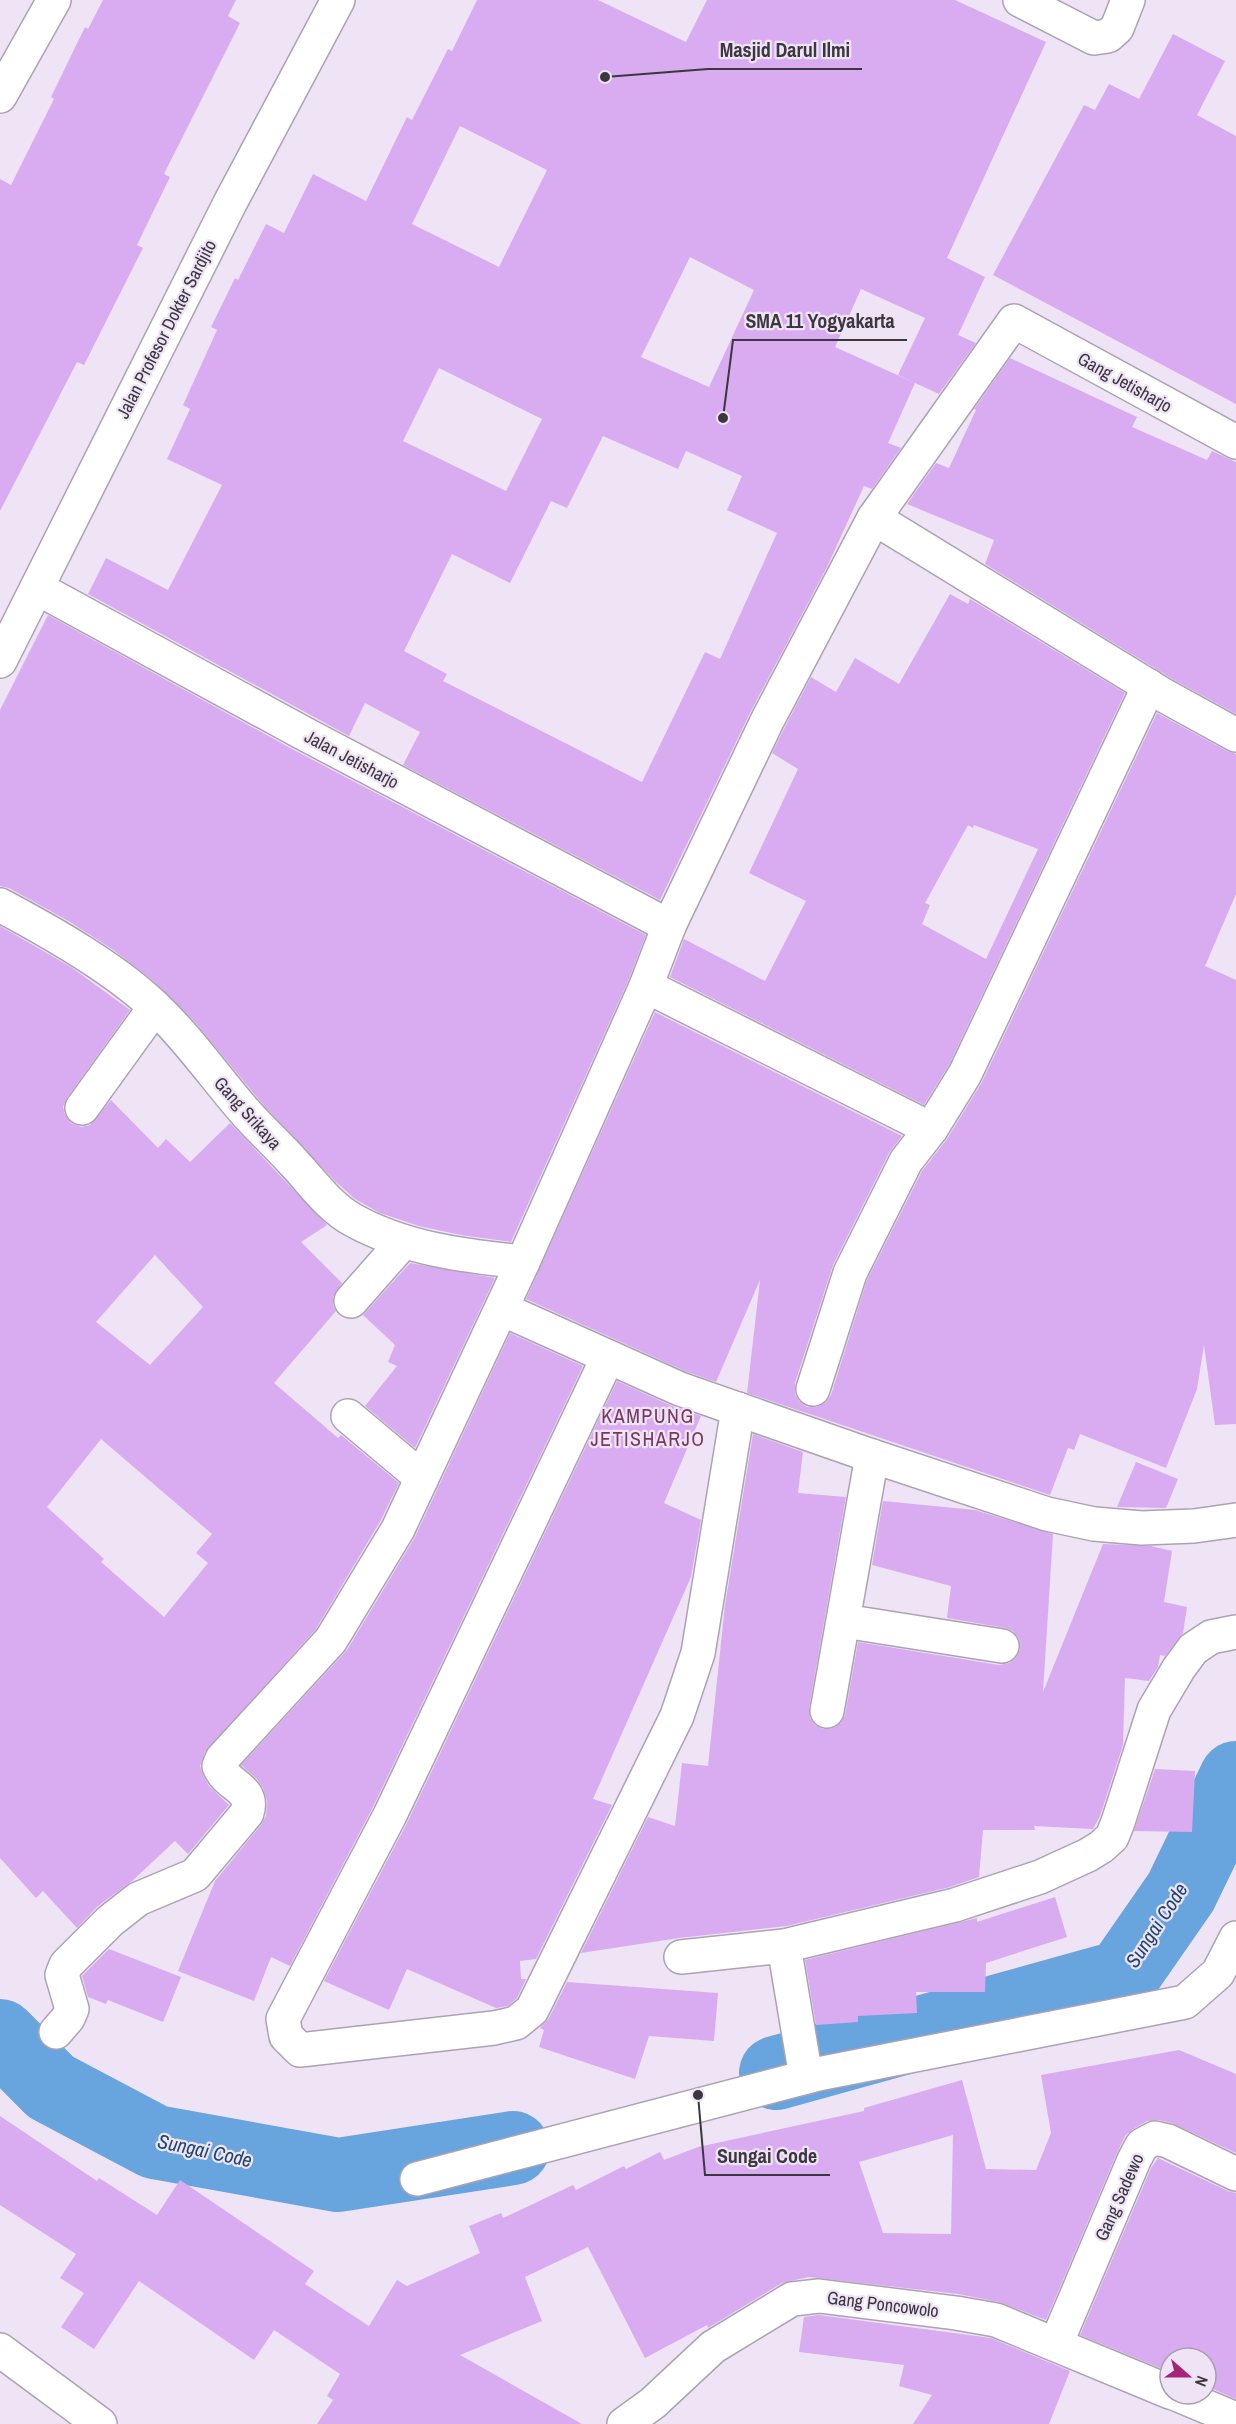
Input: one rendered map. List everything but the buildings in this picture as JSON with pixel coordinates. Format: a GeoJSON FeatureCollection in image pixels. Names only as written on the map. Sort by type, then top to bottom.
{"type":"FeatureCollection","features":[{"type":"Feature","properties":{"kind":"street"},"geometry":{"type":"LineString","coordinates":[[0,96],[54,0]]}},
{"type":"Feature","properties":{"kind":"street","name":"Jalan Profesor Dokter Sardjito"},"geometry":{"type":"LineString","coordinates":[[3,648],[37,588],[230,203],[338,0]]}},
{"type":"Feature","properties":{"kind":"street"},"geometry":{"type":"LineString","coordinates":[[1020,0],[1094,38],[1108,36],[1117,28],[1128,0]]}},
{"type":"Feature","properties":{"kind":"street","name":"Gang Jetisharjo"},"geometry":{"type":"LineString","coordinates":[[874,518],[1014,321],[1236,442]]}},
{"type":"Feature","properties":{"kind":"street"},"geometry":{"type":"LineString","coordinates":[[56,2032],[68,2018],[72,2009],[62,1975],[66,1965],[110,1921],[138,1899],[195,1875],[247,1813],[249,1806],[246,1794],[222,1774],[219,1766],[222,1759],[331,1640],[398,1529],[524,1262],[646,986],[669,926],[768,719],[874,518],[1149,686],[1236,735]]}},
{"type":"Feature","properties":{"kind":"street","name":"Jalan Jetisharjo"},"geometry":{"type":"LineString","coordinates":[[37,588],[303,733],[669,926]]}},
{"type":"Feature","properties":{"kind":"street"},"geometry":{"type":"LineString","coordinates":[[813,1389],[850,1273],[906,1161],[931,1129],[965,1074],[1149,686]]}},
{"type":"Feature","properties":{"kind":"street","name":"Gang Srikaya"},"geometry":{"type":"LineString","coordinates":[[0,905],[36,924],[124,980],[155,1007],[248,1115],[331,1203],[351,1220],[403,1242],[466,1256],[524,1262]]}},
{"type":"Feature","properties":{"kind":"street"},"geometry":{"type":"LineString","coordinates":[[646,986],[931,1129]]}},
{"type":"Feature","properties":{"kind":"street"},"geometry":{"type":"LineString","coordinates":[[82,1108],[155,1007]]}},
{"type":"Feature","properties":{"kind":"street"},"geometry":{"type":"LineString","coordinates":[[351,1301],[403,1242]]}},
{"type":"Feature","properties":{"kind":"street"},"geometry":{"type":"LineString","coordinates":[[502,1309],[680,1389],[1047,1514],[1094,1524],[1142,1528],[1184,1527],[1236,1520]]}},
{"type":"Feature","properties":{"kind":"street"},"geometry":{"type":"LineString","coordinates":[[608,1357],[390,1815],[283,2019],[285,2036],[300,2050],[495,2028],[516,2022],[532,2010],[677,1716],[698,1653],[738,1409]]}},
{"type":"Feature","properties":{"kind":"street"},"geometry":{"type":"LineString","coordinates":[[348,1416],[422,1478]]}},
{"type":"Feature","properties":{"kind":"street"},"geometry":{"type":"LineString","coordinates":[[827,1711],[872,1456]]}},
{"type":"Feature","properties":{"kind":"street"},"geometry":{"type":"LineString","coordinates":[[844,1621],[1002,1646]]}},
{"type":"Feature","properties":{"kind":"street"},"geometry":{"type":"LineString","coordinates":[[681,1957],[784,1946],[964,1902],[1040,1877],[1101,1847],[1112,1837],[1118,1822],[1154,1710],[1179,1668],[1193,1649],[1211,1637],[1236,1632]]}},
{"type":"Feature","properties":{"kind":"street"},"geometry":{"type":"LineString","coordinates":[[417,2179],[805,2071],[1185,2002],[1218,1972],[1236,1938]]}},
{"type":"Feature","properties":{"kind":"street"},"geometry":{"type":"LineString","coordinates":[[784,1946],[805,2071]]}},
{"type":"Feature","properties":{"kind":"street","name":"Gang Sadewo"},"geometry":{"type":"LineString","coordinates":[[1056,2344],[1142,2145],[1155,2138],[1168,2141],[1236,2174]]}},
{"type":"Feature","properties":{"kind":"street","name":"Gang Poncowolo"},"geometry":{"type":"LineString","coordinates":[[624,2424],[653,2403],[713,2347],[792,2299],[819,2296],[996,2320],[1158,2387]]}},
{"type":"Feature","properties":{"kind":"street"},"geometry":{"type":"LineString","coordinates":[[0,2350],[100,2424]]}},
{"type":"Feature","properties":{"kind":"street"},"geometry":{"type":"LineString","coordinates":[[1205,2406],[1236,2419]]}},
{"type":"Feature","properties":{"kind":"waterway","name":"Sungai Code"},"geometry":{"type":"LineString","coordinates":[[776,2073],[1122,1977],[1181,1892],[1236,1778]]}},
{"type":"Feature","properties":{"kind":"waterway","name":"Sungai Code"},"geometry":{"type":"LineString","coordinates":[[0,2036],[51,2087],[155,2142],[338,2175],[513,2148]]}},
{"type":"Feature","properties":{"kind":"place","name":"Masjid Darul Ilmi"},"geometry":{"type":"Point","coordinates":[605,77]}},
{"type":"Feature","properties":{"kind":"place","name":"SMA 11 Yogyakarta"},"geometry":{"type":"Point","coordinates":[723,418]}},
{"type":"Feature","properties":{"kind":"place","name":"Sungai Code"},"geometry":{"type":"Point","coordinates":[698,2095]}},
{"type":"Feature","properties":{"kind":"district","name":"KAMPUNG JETISHARJO"},"geometry":{"type":"Point","coordinates":[648,1426]}}]}
